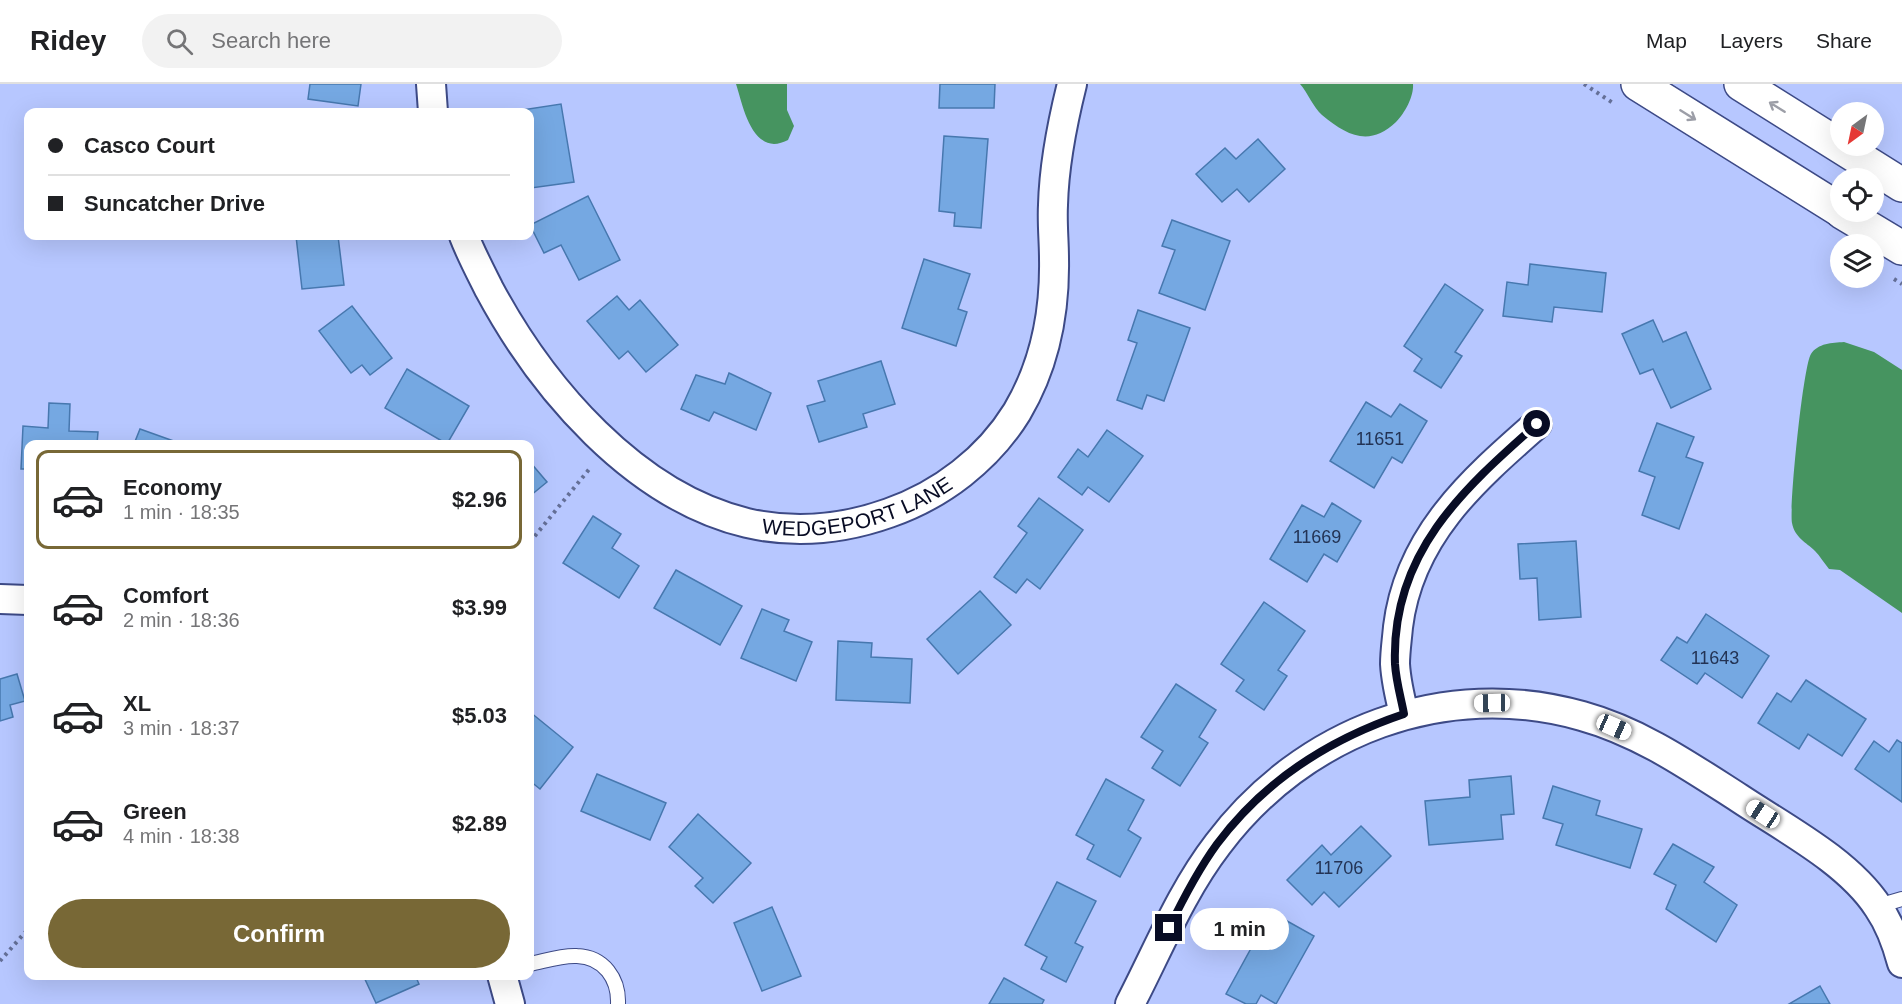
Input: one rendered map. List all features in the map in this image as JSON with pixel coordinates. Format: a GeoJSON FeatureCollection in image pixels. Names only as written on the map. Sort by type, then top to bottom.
{"type":"FeatureCollection","features":[{"type":"Feature","properties":{"kind":"main road"},"geometry":{"type":"LineString","coordinates":[[1638,84],[1830,204]]}},
{"type":"Feature","properties":{"kind":"main road"},"geometry":{"type":"LineString","coordinates":[[1741,84],[1902,185]]}},
{"type":"Feature","properties":{"kind":"main road"},"geometry":{"type":"LineString","coordinates":[[1859,222],[1902,248]]}},
{"type":"Feature","properties":{"kind":"street"},"geometry":{"type":"LineString","coordinates":[[431,84],[433,108]]}},
{"type":"Feature","properties":{"kind":"street","name":"WEDGEPORT LANE"},"geometry":{"type":"LineString","coordinates":[[466,240],[497,304],[535,363],[584,420],[634,466],[684,499],[747,523],[780,529],[817,529],[868,521],[917,503],[958,476],[996,441],[1016,413],[1032,384],[1040,365],[1050,322],[1054,277],[1054,188],[1060,134],[1072,84]]}},
{"type":"Feature","properties":{"kind":"street"},"geometry":{"type":"LineString","coordinates":[[1404,714],[1395,664],[1397,638],[1400,609],[1417,561],[1429,537],[1451,506],[1485,470],[1537,424]]}},
{"type":"Feature","properties":{"kind":"street"},"geometry":{"type":"LineString","coordinates":[[0,599],[24,600]]}},
{"type":"Feature","properties":{"kind":"street"},"geometry":{"type":"LineString","coordinates":[[1130,1004],[1188,890],[1217,844],[1242,813],[1264,791],[1294,768],[1372,725],[1404,714],[1468,703],[1521,704],[1583,716],[1614,727],[1666,751],[1813,846],[1855,881],[1890,903],[1892,935],[1902,963]]}},
{"type":"Feature","properties":{"kind":"street"},"geometry":{"type":"LineString","coordinates":[[503,980],[510,1004]]}},
{"type":"Feature","properties":{"kind":"lane"},"geometry":{"type":"LineString","coordinates":[[534,963],[575,956],[587,957],[602,965],[612,974],[619,991],[618,1004]]}},
{"type":"Feature","properties":{"kind":"path"},"geometry":{"type":"LineString","coordinates":[[534,537],[591,467]]}},
{"type":"Feature","properties":{"kind":"path"},"geometry":{"type":"LineString","coordinates":[[0,961],[24,934]]}},
{"type":"Feature","properties":{"kind":"shaded area"},"geometry":{"type":"Polygon","coordinates":[[[736,84],[787,84],[787,110],[794,126],[788,140],[774,144],[758,137],[744,111],[736,84]]]}},
{"type":"Feature","properties":{"kind":"shaded area"},"geometry":{"type":"Polygon","coordinates":[[[1300,84],[1413,84],[1413,89],[1403,114],[1396,122],[1377,134],[1359,136],[1340,128],[1319,112],[1300,84]]]}},
{"type":"Feature","properties":{"kind":"shaded area"},"geometry":{"type":"Polygon","coordinates":[[[1844,342],[1874,352],[1902,370],[1902,613],[1840,570],[1829,569],[1793,528],[1797,437],[1808,364],[1811,354],[1817,348],[1826,344],[1844,342]]]}},
{"type":"Feature","properties":{"kind":"building"},"geometry":{"type":"Polygon","coordinates":[[[310,84],[361,84],[358,106],[308,99],[310,84]]]}},
{"type":"Feature","properties":{"kind":"building"},"geometry":{"type":"Polygon","coordinates":[[[940,84],[995,84],[994,108],[939,108],[940,84]]]}},
{"type":"Feature","properties":{"kind":"building"},"geometry":{"type":"Polygon","coordinates":[[[561,104],[574,182],[534,188],[534,108],[561,104]]]}},
{"type":"Feature","properties":{"kind":"building"},"geometry":{"type":"Polygon","coordinates":[[[944,136],[988,139],[981,228],[954,226],[955,213],[939,211],[944,136]]]}},
{"type":"Feature","properties":{"kind":"building"},"geometry":{"type":"Polygon","coordinates":[[[1258,139],[1285,169],[1249,202],[1237,189],[1222,202],[1196,174],[1225,148],[1236,159],[1258,139]]]}},
{"type":"Feature","properties":{"kind":"building"},"geometry":{"type":"Polygon","coordinates":[[[588,196],[620,260],[579,280],[561,245],[544,253],[534,233],[534,223],[588,196]]]}},
{"type":"Feature","properties":{"kind":"building"},"geometry":{"type":"Polygon","coordinates":[[[1172,220],[1230,241],[1205,310],[1159,293],[1175,250],[1162,246],[1172,220]]]}},
{"type":"Feature","properties":{"kind":"building"},"geometry":{"type":"Polygon","coordinates":[[[296,240],[338,240],[344,285],[302,289],[296,240]]]}},
{"type":"Feature","properties":{"kind":"building"},"geometry":{"type":"Polygon","coordinates":[[[924,259],[970,274],[958,309],[967,312],[956,346],[902,328],[924,259]]]}},
{"type":"Feature","properties":{"kind":"building"},"geometry":{"type":"Polygon","coordinates":[[[1530,264],[1606,273],[1602,312],[1554,307],[1552,322],[1503,316],[1507,282],[1528,285],[1530,264]]]}},
{"type":"Feature","properties":{"kind":"building"},"geometry":{"type":"Polygon","coordinates":[[[1445,284],[1483,310],[1455,352],[1462,356],[1441,388],[1414,371],[1422,359],[1404,346],[1445,284]]]}},
{"type":"Feature","properties":{"kind":"building"},"geometry":{"type":"Polygon","coordinates":[[[617,296],[629,310],[640,300],[678,345],[646,372],[628,351],[619,359],[587,321],[617,296]]]}},
{"type":"Feature","properties":{"kind":"building"},"geometry":{"type":"Polygon","coordinates":[[[352,306],[392,358],[370,375],[362,365],[351,373],[319,331],[352,306]]]}},
{"type":"Feature","properties":{"kind":"building"},"geometry":{"type":"Polygon","coordinates":[[[1138,310],[1190,328],[1164,401],[1147,395],[1142,409],[1117,400],[1137,343],[1128,340],[1138,310]]]}},
{"type":"Feature","properties":{"kind":"building"},"geometry":{"type":"Polygon","coordinates":[[[1653,320],[1663,342],[1686,332],[1711,389],[1671,408],[1653,369],[1640,374],[1622,334],[1653,320]]]}},
{"type":"Feature","properties":{"kind":"building"},"geometry":{"type":"Polygon","coordinates":[[[881,361],[895,404],[863,414],[867,427],[819,442],[807,406],[825,401],[818,381],[881,361]]]}},
{"type":"Feature","properties":{"kind":"building"},"geometry":{"type":"Polygon","coordinates":[[[407,369],[469,406],[449,440],[440,440],[385,408],[407,369]]]}},
{"type":"Feature","properties":{"kind":"building"},"geometry":{"type":"Polygon","coordinates":[[[729,373],[771,393],[756,430],[714,412],[709,421],[681,409],[696,375],[725,384],[729,373]]]}},
{"type":"Feature","properties":{"kind":"building"},"geometry":{"type":"Polygon","coordinates":[[[1366,402],[1391,417],[1400,404],[1427,421],[1402,463],[1392,457],[1374,488],[1330,461],[1366,402]]]}},
{"type":"Feature","properties":{"kind":"building"},"geometry":{"type":"Polygon","coordinates":[[[49,403],[70,404],[69,431],[98,432],[97,440],[24,440],[24,469],[21,469],[23,426],[48,428],[49,403]]]}},
{"type":"Feature","properties":{"kind":"building"},"geometry":{"type":"Polygon","coordinates":[[[1657,423],[1694,437],[1686,457],[1703,463],[1679,529],[1642,515],[1655,477],[1639,471],[1657,423]]]}},
{"type":"Feature","properties":{"kind":"building"},"geometry":{"type":"Polygon","coordinates":[[[140,429],[171,440],[136,440],[140,429]]]}},
{"type":"Feature","properties":{"kind":"building"},"geometry":{"type":"Polygon","coordinates":[[[1107,430],[1143,456],[1109,502],[1088,487],[1082,495],[1058,477],[1078,449],[1088,457],[1107,430]]]}},
{"type":"Feature","properties":{"kind":"building"},"geometry":{"type":"Polygon","coordinates":[[[534,467],[547,482],[534,493],[534,467]]]}},
{"type":"Feature","properties":{"kind":"building"},"geometry":{"type":"Polygon","coordinates":[[[1039,498],[1083,530],[1040,589],[1027,579],[1016,593],[994,577],[1027,533],[1018,526],[1039,498]]]}},
{"type":"Feature","properties":{"kind":"building"},"geometry":{"type":"Polygon","coordinates":[[[1332,503],[1361,521],[1337,562],[1324,554],[1307,582],[1270,559],[1302,505],[1324,517],[1332,503]]]}},
{"type":"Feature","properties":{"kind":"building"},"geometry":{"type":"Polygon","coordinates":[[[593,516],[621,534],[612,548],[639,566],[619,598],[563,563],[593,516]]]}},
{"type":"Feature","properties":{"kind":"building"},"geometry":{"type":"Polygon","coordinates":[[[1576,541],[1581,617],[1539,620],[1537,578],[1520,579],[1518,544],[1576,541]]]}},
{"type":"Feature","properties":{"kind":"building"},"geometry":{"type":"Polygon","coordinates":[[[676,570],[742,606],[720,645],[654,608],[676,570]]]}},
{"type":"Feature","properties":{"kind":"building"},"geometry":{"type":"Polygon","coordinates":[[[980,591],[1011,625],[958,674],[927,639],[980,591]]]}},
{"type":"Feature","properties":{"kind":"building"},"geometry":{"type":"Polygon","coordinates":[[[1264,602],[1305,631],[1278,670],[1287,676],[1264,710],[1236,691],[1244,680],[1221,664],[1264,602]]]}},
{"type":"Feature","properties":{"kind":"building"},"geometry":{"type":"Polygon","coordinates":[[[762,609],[789,620],[784,631],[812,642],[796,681],[741,658],[762,609]]]}},
{"type":"Feature","properties":{"kind":"building"},"geometry":{"type":"Polygon","coordinates":[[[1706,614],[1769,656],[1742,698],[1705,673],[1697,684],[1661,660],[1677,637],[1687,643],[1706,614]]]}},
{"type":"Feature","properties":{"kind":"building"},"geometry":{"type":"Polygon","coordinates":[[[838,641],[872,643],[871,657],[912,659],[910,703],[836,700],[838,641]]]}},
{"type":"Feature","properties":{"kind":"building"},"geometry":{"type":"Polygon","coordinates":[[[17,674],[24,701],[10,705],[13,717],[0,721],[0,679],[17,674]]]}},
{"type":"Feature","properties":{"kind":"building"},"geometry":{"type":"Polygon","coordinates":[[[1806,680],[1866,719],[1842,756],[1808,734],[1799,749],[1758,723],[1777,693],[1791,702],[1806,680]]]}},
{"type":"Feature","properties":{"kind":"building"},"geometry":{"type":"Polygon","coordinates":[[[1176,684],[1216,710],[1199,737],[1208,743],[1180,786],[1152,768],[1163,751],[1141,737],[1176,684]]]}},
{"type":"Feature","properties":{"kind":"building"},"geometry":{"type":"Polygon","coordinates":[[[534,715],[573,747],[540,789],[534,784],[534,715]]]}},
{"type":"Feature","properties":{"kind":"building"},"geometry":{"type":"Polygon","coordinates":[[[1897,740],[1902,743],[1902,802],[1855,769],[1874,741],[1889,752],[1897,740]]]}},
{"type":"Feature","properties":{"kind":"building"},"geometry":{"type":"Polygon","coordinates":[[[597,774],[666,803],[650,840],[581,811],[597,774]]]}},
{"type":"Feature","properties":{"kind":"building"},"geometry":{"type":"Polygon","coordinates":[[[1511,776],[1514,814],[1501,815],[1503,839],[1429,845],[1425,801],[1470,797],[1469,780],[1511,776]]]}},
{"type":"Feature","properties":{"kind":"building"},"geometry":{"type":"Polygon","coordinates":[[[1106,779],[1144,800],[1128,830],[1141,838],[1120,877],[1087,859],[1094,845],[1076,835],[1106,779]]]}},
{"type":"Feature","properties":{"kind":"building"},"geometry":{"type":"Polygon","coordinates":[[[1553,786],[1600,801],[1596,815],[1642,829],[1630,868],[1556,845],[1563,824],[1543,818],[1553,786]]]}},
{"type":"Feature","properties":{"kind":"building"},"geometry":{"type":"Polygon","coordinates":[[[698,814],[751,863],[713,903],[695,886],[703,878],[669,847],[698,814]]]}},
{"type":"Feature","properties":{"kind":"building"},"geometry":{"type":"Polygon","coordinates":[[[1361,826],[1391,856],[1339,907],[1324,892],[1312,905],[1287,880],[1322,845],[1331,855],[1361,826]]]}},
{"type":"Feature","properties":{"kind":"building"},"geometry":{"type":"Polygon","coordinates":[[[1673,844],[1714,867],[1704,882],[1737,905],[1716,942],[1666,909],[1676,885],[1654,874],[1673,844]]]}},
{"type":"Feature","properties":{"kind":"building"},"geometry":{"type":"Polygon","coordinates":[[[1057,882],[1096,901],[1075,943],[1083,947],[1066,982],[1041,969],[1047,957],[1025,945],[1057,882]]]}},
{"type":"Feature","properties":{"kind":"building"},"geometry":{"type":"Polygon","coordinates":[[[772,907],[801,976],[762,991],[734,923],[772,907]]]}},
{"type":"Feature","properties":{"kind":"building"},"geometry":{"type":"Polygon","coordinates":[[[1271,912],[1314,936],[1276,1004],[1261,995],[1256,1004],[1246,1004],[1226,994],[1271,912]]]}},
{"type":"Feature","properties":{"kind":"building"},"geometry":{"type":"Polygon","coordinates":[[[1004,978],[1044,1000],[1042,1004],[989,1004],[1004,978]]]}},
{"type":"Feature","properties":{"kind":"building"},"geometry":{"type":"Polygon","coordinates":[[[365,980],[417,980],[419,984],[376,1003],[365,980]]]}},
{"type":"Feature","properties":{"kind":"building"},"geometry":{"type":"Polygon","coordinates":[[[1820,986],[1830,1004],[1789,1004],[1820,986]]]}},
{"type":"Feature","properties":{"kind":"route"},"geometry":{"type":"LineString","coordinates":[[1169,928],[1188,890],[1217,844],[1242,813],[1264,791],[1294,768],[1322,751],[1372,725],[1404,714],[1395,664],[1397,638],[1400,609],[1417,561],[1429,537],[1451,506],[1485,470],[1537,424]]}}]}
